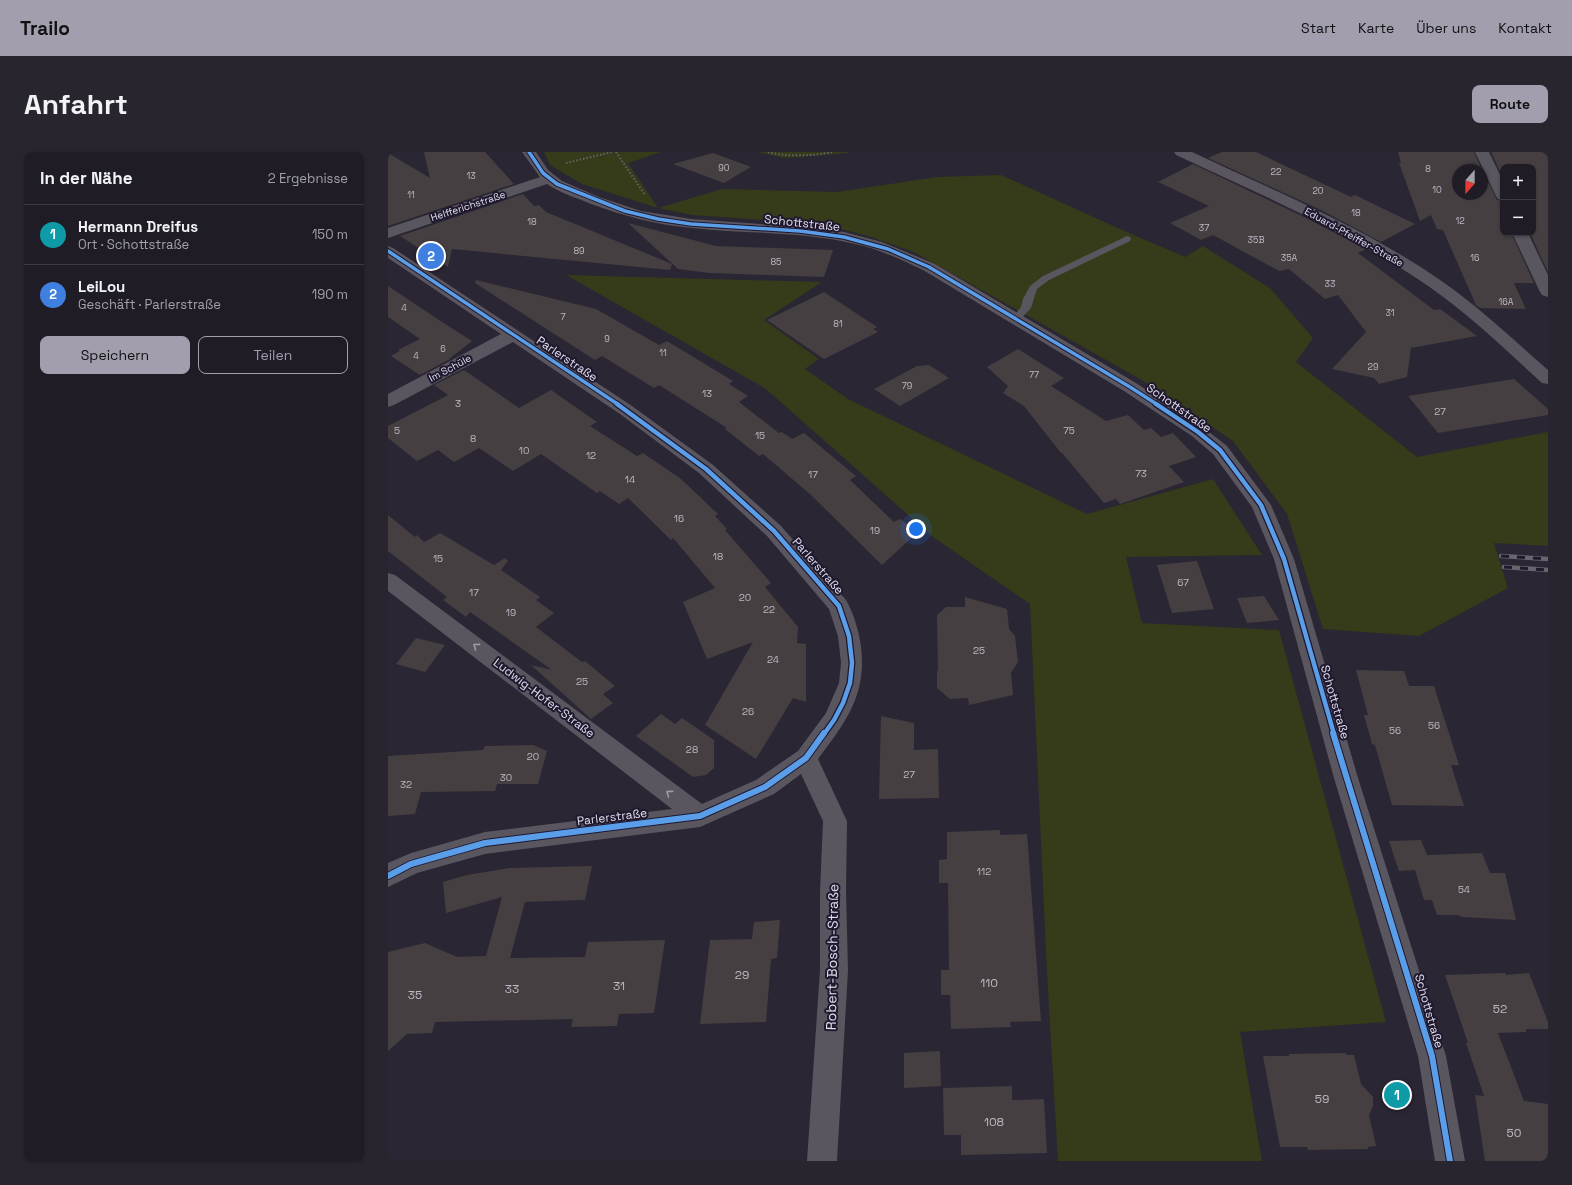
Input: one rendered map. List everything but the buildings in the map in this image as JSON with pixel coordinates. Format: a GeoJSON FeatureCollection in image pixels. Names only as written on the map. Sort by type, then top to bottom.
{"type":"FeatureCollection","features":[{"type":"Feature","properties":{"kind":"street"},"geometry":{"type":"LineString","coordinates":[[529,152],[545,174]]}},
{"type":"Feature","properties":{"kind":"street","name":"Eduard-Pfeiffer-Straße"},"geometry":{"type":"LineString","coordinates":[[1181,152],[1305,211],[1382,250],[1437,286],[1548,379]]}},
{"type":"Feature","properties":{"kind":"street"},"geometry":{"type":"LineString","coordinates":[[1482,152],[1500,190]]}},
{"type":"Feature","properties":{"kind":"street","name":"Schottstraße"},"geometry":{"type":"LineString","coordinates":[[545,174],[597,201],[646,216],[694,224],[811,232],[844,237],[867,242],[908,257],[930,267],[1130,387],[1198,432],[1220,450],[1261,505],[1284,559],[1346,778],[1432,1056],[1450,1161]]}},
{"type":"Feature","properties":{"kind":"street","name":"Helfferichstraße"},"geometry":{"type":"LineString","coordinates":[[388,233],[545,174]]}},
{"type":"Feature","properties":{"kind":"street"},"geometry":{"type":"LineString","coordinates":[[1521,236],[1548,292]]}},
{"type":"Feature","properties":{"kind":"street","name":"Parlerstraße"},"geometry":{"type":"LineString","coordinates":[[388,251],[626,410],[706,469],[774,531],[839,606],[849,636],[852,663],[850,682],[843,703],[834,720],[806,758],[765,787],[700,816],[485,843],[411,864],[388,876]]}},
{"type":"Feature","properties":{"kind":"street","name":"Im Schüle"},"geometry":{"type":"LineString","coordinates":[[388,401],[513,335]]}},
{"type":"Feature","properties":{"kind":"street","name":"Ludwig-Hofer-Straße"},"geometry":{"type":"LineString","coordinates":[[388,580],[700,816]]}},
{"type":"Feature","properties":{"kind":"street","name":"Robert-Bosch-Straße"},"geometry":{"type":"LineString","coordinates":[[806,758],[835,821],[833,892],[834,970],[822,1161]]}},
{"type":"Feature","properties":{"kind":"lane"},"geometry":{"type":"LineString","coordinates":[[1016,319],[1026,308],[1033,288],[1046,278],[1127,239]]}},
{"type":"Feature","properties":{"kind":"path"},"geometry":{"type":"LineString","coordinates":[[545,174],[612,152]]}},
{"type":"Feature","properties":{"kind":"path"},"geometry":{"type":"LineString","coordinates":[[616,152],[652,204],[646,216]]}},
{"type":"Feature","properties":{"kind":"path"},"geometry":{"type":"LineString","coordinates":[[768,152],[778,155],[824,154],[832,152]]}},
{"type":"Feature","properties":{"kind":"green space"},"geometry":{"type":"Polygon","coordinates":[[[544,152],[661,152],[628,163],[658,208],[582,184],[550,165],[544,152]]]}},
{"type":"Feature","properties":{"kind":"green space"},"geometry":{"type":"Polygon","coordinates":[[[757,152],[849,152],[849,153],[784,158],[757,152]]]}},
{"type":"Feature","properties":{"kind":"green space"},"geometry":{"type":"Polygon","coordinates":[[[1001,175],[1185,257],[1203,246],[1270,288],[1313,338],[1296,362],[1417,457],[1548,432],[1548,546],[1494,543],[1508,588],[1419,636],[1323,629],[1287,514],[1233,441],[1140,379],[914,252],[868,236],[821,224],[692,215],[658,208],[722,189],[837,192],[937,177],[1001,175]]]}},
{"type":"Feature","properties":{"kind":"green space"},"geometry":{"type":"Polygon","coordinates":[[[566,275],[822,282],[764,320],[819,359],[805,369],[848,399],[1087,514],[1213,479],[1262,555],[1126,557],[1142,623],[1279,630],[1386,1022],[1240,1032],[1262,1161],[1058,1161],[1047,973],[1030,604],[933,537],[766,389],[566,275]]]}},
{"type":"Feature","properties":{"kind":"railway"},"geometry":{"type":"LineString","coordinates":[[1501,556],[1548,559]]}},
{"type":"Feature","properties":{"kind":"railway"},"geometry":{"type":"LineString","coordinates":[[1504,567],[1548,570]]}},
{"type":"Feature","properties":{"kind":"cycle path"},"geometry":{"type":"LineString","coordinates":[[529,152],[543,173],[557,184],[594,200],[636,214],[691,224],[778,229],[844,237],[877,245],[909,258],[929,267],[1130,387],[1198,432],[1220,450],[1261,505],[1284,559],[1346,778],[1432,1056],[1450,1161]]}},
{"type":"Feature","properties":{"kind":"cycle path"},"geometry":{"type":"LineString","coordinates":[[388,251],[626,410],[706,469],[774,531],[839,606],[849,636],[852,663],[850,683],[843,703],[834,720],[806,758],[765,787],[700,816],[485,843],[411,864],[388,876]]}},
{"type":"Feature","properties":{"kind":"place","name":"LeiLou"},"geometry":{"type":"Point","coordinates":[431,256]}},
{"type":"Feature","properties":{"kind":"place","name":"Hermann Dreifus"},"geometry":{"type":"Point","coordinates":[1397,1095]}}]}
